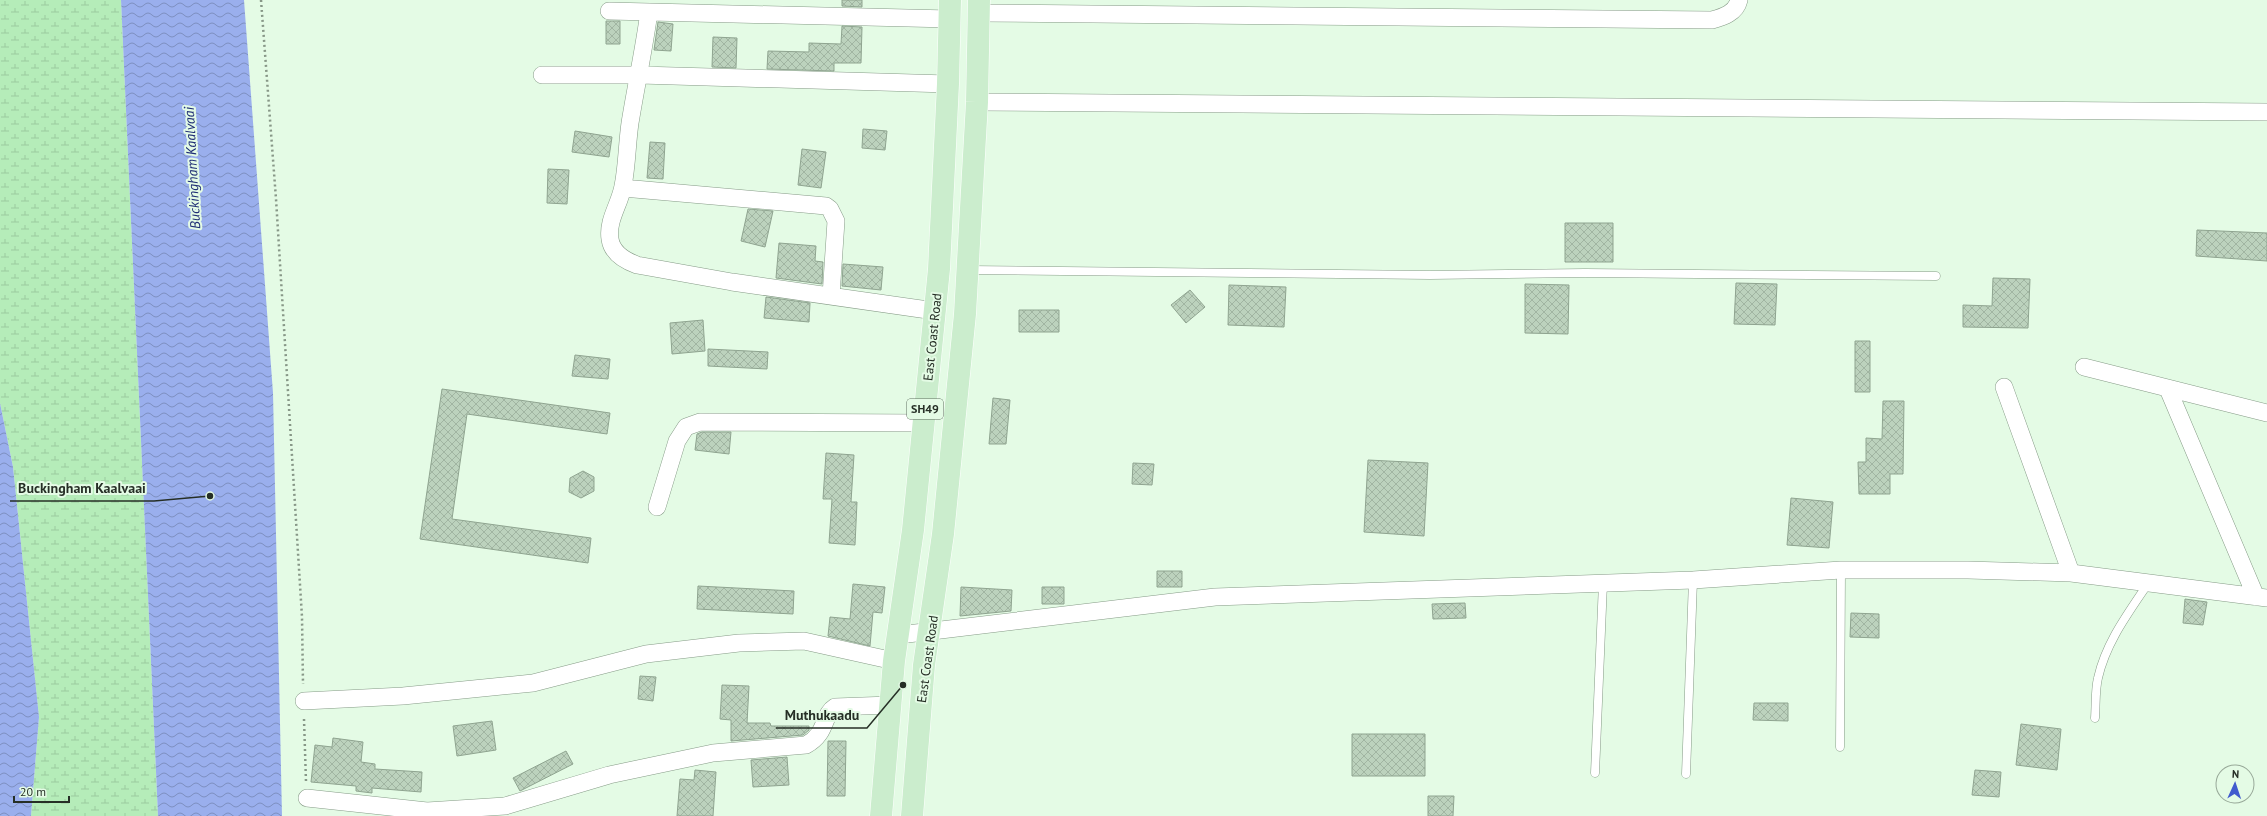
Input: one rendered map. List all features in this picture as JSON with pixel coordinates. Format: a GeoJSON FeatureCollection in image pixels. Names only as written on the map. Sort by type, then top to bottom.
{"type":"FeatureCollection","features":[{"type":"Feature","properties":{"kind":"main road","name":"East Coast Road"},"geometry":{"type":"LineString","coordinates":[[912,816],[924,673],[943,534],[964,322],[977,102],[979,7]]}},
{"type":"Feature","properties":{"kind":"main road","name":"East Coast Road"},"geometry":{"type":"LineString","coordinates":[[881,816],[894,661],[913,530],[935,311],[948,84],[950,9]]}},
{"type":"Feature","properties":{"kind":"street"},"geometry":{"type":"LineString","coordinates":[[979,7],[1712,20],[1728,15],[1738,6],[1739,0]]}},
{"type":"Feature","properties":{"kind":"street"},"geometry":{"type":"LineString","coordinates":[[609,11],[649,12],[731,7],[950,9]]}},
{"type":"Feature","properties":{"kind":"street"},"geometry":{"type":"LineString","coordinates":[[649,12],[640,75],[630,123],[623,188],[611,222],[610,240],[615,250],[626,261],[732,282],[935,311]]}},
{"type":"Feature","properties":{"kind":"street"},"geometry":{"type":"LineString","coordinates":[[542,75],[640,75],[948,84]]}},
{"type":"Feature","properties":{"kind":"street"},"geometry":{"type":"LineString","coordinates":[[977,102],[2267,112]]}},
{"type":"Feature","properties":{"kind":"street"},"geometry":{"type":"LineString","coordinates":[[623,188],[826,206],[830,209],[836,221],[831,296]]}},
{"type":"Feature","properties":{"kind":"street"},"geometry":{"type":"LineString","coordinates":[[2084,367],[2267,413]]}},
{"type":"Feature","properties":{"kind":"street"},"geometry":{"type":"LineString","coordinates":[[2004,387],[2071,573]]}},
{"type":"Feature","properties":{"kind":"street"},"geometry":{"type":"LineString","coordinates":[[2168,389],[2262,598]]}},
{"type":"Feature","properties":{"kind":"street"},"geometry":{"type":"LineString","coordinates":[[657,507],[677,441],[686,428],[700,422],[924,423]]}},
{"type":"Feature","properties":{"kind":"street"},"geometry":{"type":"LineString","coordinates":[[899,634],[1215,597],[1693,580],[1841,570],[1968,570],[2071,573],[2262,598]]}},
{"type":"Feature","properties":{"kind":"street"},"geometry":{"type":"LineString","coordinates":[[304,701],[403,696],[533,683],[646,654],[739,643],[804,641],[894,661]]}},
{"type":"Feature","properties":{"kind":"street"},"geometry":{"type":"LineString","coordinates":[[306,798],[427,811],[505,806],[609,775],[713,753],[806,745],[816,740],[822,731],[829,713],[835,708],[890,705]]}},
{"type":"Feature","properties":{"kind":"lane"},"geometry":{"type":"LineString","coordinates":[[967,270],[1430,275],[1593,274],[1936,276]]}},
{"type":"Feature","properties":{"kind":"lane"},"geometry":{"type":"LineString","coordinates":[[1840,747],[1841,570]]}},
{"type":"Feature","properties":{"kind":"lane"},"geometry":{"type":"LineString","coordinates":[[1686,774],[1693,580]]}},
{"type":"Feature","properties":{"kind":"lane"},"geometry":{"type":"LineString","coordinates":[[2095,718],[2098,678],[2104,658],[2115,634],[2149,582]]}},
{"type":"Feature","properties":{"kind":"lane"},"geometry":{"type":"LineString","coordinates":[[1595,773],[1603,583]]}},
{"type":"Feature","properties":{"kind":"path"},"geometry":{"type":"LineString","coordinates":[[261,0],[277,214],[302,617],[306,798]]}},
{"type":"Feature","properties":{"kind":"green space"},"geometry":{"type":"Polygon","coordinates":[[[0,0],[121,0],[158,816],[31,816],[39,717],[13,467],[0,403],[0,0]]]}},
{"type":"Feature","properties":{"kind":"water"},"geometry":{"type":"Polygon","coordinates":[[[121,0],[244,0],[273,393],[282,816],[158,816],[121,0]]]}},
{"type":"Feature","properties":{"kind":"water"},"geometry":{"type":"Polygon","coordinates":[[[0,403],[13,467],[39,717],[31,816],[0,816],[0,403]]]}},
{"type":"Feature","properties":{"kind":"building"},"geometry":{"type":"Polygon","coordinates":[[[842,0],[862,0],[862,7],[842,6],[842,0]]]}},
{"type":"Feature","properties":{"kind":"building"},"geometry":{"type":"Polygon","coordinates":[[[606,21],[620,21],[620,44],[606,44],[606,21]]]}},
{"type":"Feature","properties":{"kind":"building"},"geometry":{"type":"Polygon","coordinates":[[[658,22],[673,24],[671,51],[654,50],[658,22]]]}},
{"type":"Feature","properties":{"kind":"building"},"geometry":{"type":"Polygon","coordinates":[[[842,26],[862,27],[861,63],[834,63],[834,71],[767,69],[768,51],[809,52],[809,43],[841,44],[842,26]]]}},
{"type":"Feature","properties":{"kind":"building"},"geometry":{"type":"Polygon","coordinates":[[[713,37],[737,38],[736,68],[712,67],[713,37]]]}},
{"type":"Feature","properties":{"kind":"building"},"geometry":{"type":"Polygon","coordinates":[[[863,129],[887,131],[885,150],[862,148],[863,129]]]}},
{"type":"Feature","properties":{"kind":"building"},"geometry":{"type":"Polygon","coordinates":[[[575,131],[612,137],[609,157],[572,152],[575,131]]]}},
{"type":"Feature","properties":{"kind":"building"},"geometry":{"type":"Polygon","coordinates":[[[650,142],[665,143],[663,179],[647,178],[650,142]]]}},
{"type":"Feature","properties":{"kind":"building"},"geometry":{"type":"Polygon","coordinates":[[[802,149],[826,152],[821,188],[798,185],[802,149]]]}},
{"type":"Feature","properties":{"kind":"building"},"geometry":{"type":"Polygon","coordinates":[[[548,169],[569,170],[567,204],[547,203],[548,169]]]}},
{"type":"Feature","properties":{"kind":"building"},"geometry":{"type":"Polygon","coordinates":[[[748,209],[773,211],[765,247],[741,241],[748,209]]]}},
{"type":"Feature","properties":{"kind":"building"},"geometry":{"type":"Polygon","coordinates":[[[1565,223],[1613,223],[1613,262],[1565,262],[1565,223]]]}},
{"type":"Feature","properties":{"kind":"building"},"geometry":{"type":"Polygon","coordinates":[[[2197,230],[2267,233],[2267,261],[2196,256],[2197,230]]]}},
{"type":"Feature","properties":{"kind":"building"},"geometry":{"type":"Polygon","coordinates":[[[779,243],[816,246],[815,261],[823,262],[822,284],[776,278],[779,243]]]}},
{"type":"Feature","properties":{"kind":"building"},"geometry":{"type":"Polygon","coordinates":[[[843,264],[883,267],[881,290],[842,286],[843,264]]]}},
{"type":"Feature","properties":{"kind":"building"},"geometry":{"type":"Polygon","coordinates":[[[1993,278],[2030,279],[2028,328],[1963,327],[1963,305],[1992,306],[1993,278]]]}},
{"type":"Feature","properties":{"kind":"building"},"geometry":{"type":"Polygon","coordinates":[[[1736,283],[1777,284],[1775,325],[1734,324],[1736,283]]]}},
{"type":"Feature","properties":{"kind":"building"},"geometry":{"type":"Polygon","coordinates":[[[1525,284],[1569,285],[1568,334],[1525,333],[1525,284]]]}},
{"type":"Feature","properties":{"kind":"building"},"geometry":{"type":"Polygon","coordinates":[[[1229,285],[1286,287],[1284,327],[1228,325],[1229,285]]]}},
{"type":"Feature","properties":{"kind":"building"},"geometry":{"type":"Polygon","coordinates":[[[1190,290],[1205,307],[1186,323],[1171,305],[1190,290]]]}},
{"type":"Feature","properties":{"kind":"building"},"geometry":{"type":"Polygon","coordinates":[[[766,297],[810,303],[809,322],[764,318],[766,297]]]}},
{"type":"Feature","properties":{"kind":"building"},"geometry":{"type":"Polygon","coordinates":[[[1019,310],[1059,310],[1059,332],[1019,332],[1019,310]]]}},
{"type":"Feature","properties":{"kind":"building"},"geometry":{"type":"Polygon","coordinates":[[[703,320],[705,351],[672,354],[670,323],[703,320]]]}},
{"type":"Feature","properties":{"kind":"building"},"geometry":{"type":"Polygon","coordinates":[[[1855,341],[1870,341],[1870,392],[1855,392],[1855,341]]]}},
{"type":"Feature","properties":{"kind":"building"},"geometry":{"type":"Polygon","coordinates":[[[708,349],[768,352],[767,369],[708,366],[708,349]]]}},
{"type":"Feature","properties":{"kind":"building"},"geometry":{"type":"Polygon","coordinates":[[[575,355],[610,359],[608,379],[572,376],[575,355]]]}},
{"type":"Feature","properties":{"kind":"building"},"geometry":{"type":"Polygon","coordinates":[[[442,389],[610,413],[607,434],[467,414],[452,519],[591,538],[588,563],[420,539],[442,389]]]}},
{"type":"Feature","properties":{"kind":"building"},"geometry":{"type":"Polygon","coordinates":[[[993,398],[1010,400],[1006,444],[989,444],[993,398]]]}},
{"type":"Feature","properties":{"kind":"building"},"geometry":{"type":"Polygon","coordinates":[[[1883,401],[1904,401],[1903,474],[1890,474],[1890,494],[1859,494],[1858,462],[1866,462],[1866,438],[1882,439],[1883,401]]]}},
{"type":"Feature","properties":{"kind":"building"},"geometry":{"type":"Polygon","coordinates":[[[702,432],[731,432],[729,454],[695,450],[697,434],[702,432]]]}},
{"type":"Feature","properties":{"kind":"building"},"geometry":{"type":"Polygon","coordinates":[[[826,453],[854,455],[851,502],[857,502],[855,545],[829,543],[832,499],[823,499],[826,453]]]}},
{"type":"Feature","properties":{"kind":"building"},"geometry":{"type":"Polygon","coordinates":[[[1368,460],[1428,463],[1424,536],[1364,532],[1368,460]]]}},
{"type":"Feature","properties":{"kind":"building"},"geometry":{"type":"Polygon","coordinates":[[[1133,463],[1154,464],[1152,485],[1132,484],[1133,463]]]}},
{"type":"Feature","properties":{"kind":"building"},"geometry":{"type":"Polygon","coordinates":[[[583,471],[594,477],[594,491],[581,498],[569,492],[570,478],[583,471]]]}},
{"type":"Feature","properties":{"kind":"building"},"geometry":{"type":"Polygon","coordinates":[[[1791,498],[1833,502],[1829,548],[1787,545],[1791,498]]]}},
{"type":"Feature","properties":{"kind":"building"},"geometry":{"type":"Polygon","coordinates":[[[1157,571],[1182,571],[1182,587],[1157,587],[1157,571]]]}},
{"type":"Feature","properties":{"kind":"building"},"geometry":{"type":"Polygon","coordinates":[[[853,584],[885,587],[882,613],[873,612],[870,646],[828,636],[830,617],[850,619],[853,584]]]}},
{"type":"Feature","properties":{"kind":"building"},"geometry":{"type":"Polygon","coordinates":[[[698,586],[794,591],[793,614],[697,609],[698,586]]]}},
{"type":"Feature","properties":{"kind":"building"},"geometry":{"type":"Polygon","coordinates":[[[961,587],[1012,590],[1011,611],[960,616],[961,587]]]}},
{"type":"Feature","properties":{"kind":"building"},"geometry":{"type":"Polygon","coordinates":[[[1042,587],[1064,587],[1064,604],[1042,604],[1042,587]]]}},
{"type":"Feature","properties":{"kind":"building"},"geometry":{"type":"Polygon","coordinates":[[[2185,599],[2207,602],[2203,625],[2183,623],[2185,599]]]}},
{"type":"Feature","properties":{"kind":"building"},"geometry":{"type":"Polygon","coordinates":[[[1465,603],[1466,618],[1433,619],[1432,604],[1465,603]]]}},
{"type":"Feature","properties":{"kind":"building"},"geometry":{"type":"Polygon","coordinates":[[[1851,613],[1879,614],[1879,638],[1850,637],[1851,613]]]}},
{"type":"Feature","properties":{"kind":"building"},"geometry":{"type":"Polygon","coordinates":[[[640,676],[656,677],[653,701],[638,699],[640,676]]]}},
{"type":"Feature","properties":{"kind":"building"},"geometry":{"type":"Polygon","coordinates":[[[722,685],[749,686],[747,723],[770,723],[771,726],[809,726],[809,730],[803,735],[731,741],[731,720],[720,719],[722,685]]]}},
{"type":"Feature","properties":{"kind":"building"},"geometry":{"type":"Polygon","coordinates":[[[1754,703],[1788,703],[1788,721],[1753,720],[1754,703]]]}},
{"type":"Feature","properties":{"kind":"building"},"geometry":{"type":"Polygon","coordinates":[[[492,721],[496,750],[457,756],[453,726],[492,721]]]}},
{"type":"Feature","properties":{"kind":"building"},"geometry":{"type":"Polygon","coordinates":[[[2021,724],[2061,729],[2057,770],[2016,765],[2021,724]]]}},
{"type":"Feature","properties":{"kind":"building"},"geometry":{"type":"Polygon","coordinates":[[[1352,734],[1425,734],[1425,776],[1352,776],[1352,734]]]}},
{"type":"Feature","properties":{"kind":"building"},"geometry":{"type":"Polygon","coordinates":[[[333,738],[363,742],[361,762],[375,764],[375,769],[422,772],[421,792],[372,788],[372,793],[356,791],[356,786],[311,782],[315,745],[332,747],[333,738]]]}},
{"type":"Feature","properties":{"kind":"building"},"geometry":{"type":"Polygon","coordinates":[[[828,741],[846,741],[845,796],[827,796],[828,741]]]}},
{"type":"Feature","properties":{"kind":"building"},"geometry":{"type":"Polygon","coordinates":[[[566,751],[573,764],[520,791],[513,778],[566,751]]]}},
{"type":"Feature","properties":{"kind":"building"},"geometry":{"type":"Polygon","coordinates":[[[787,757],[789,785],[753,787],[751,760],[787,757]]]}},
{"type":"Feature","properties":{"kind":"building"},"geometry":{"type":"Polygon","coordinates":[[[695,770],[716,772],[713,816],[677,816],[680,779],[694,780],[695,770]]]}},
{"type":"Feature","properties":{"kind":"building"},"geometry":{"type":"Polygon","coordinates":[[[1975,770],[2001,772],[1999,797],[1972,795],[1975,770]]]}},
{"type":"Feature","properties":{"kind":"building"},"geometry":{"type":"Polygon","coordinates":[[[1428,796],[1454,796],[1453,816],[1428,816],[1428,796]]]}},
{"type":"Feature","properties":{"kind":"place","name":"Buckingham Kaalvaai"},"geometry":{"type":"Point","coordinates":[210,496]}},
{"type":"Feature","properties":{"kind":"place","name":"Muthukaadu"},"geometry":{"type":"Point","coordinates":[903,685]}}]}
